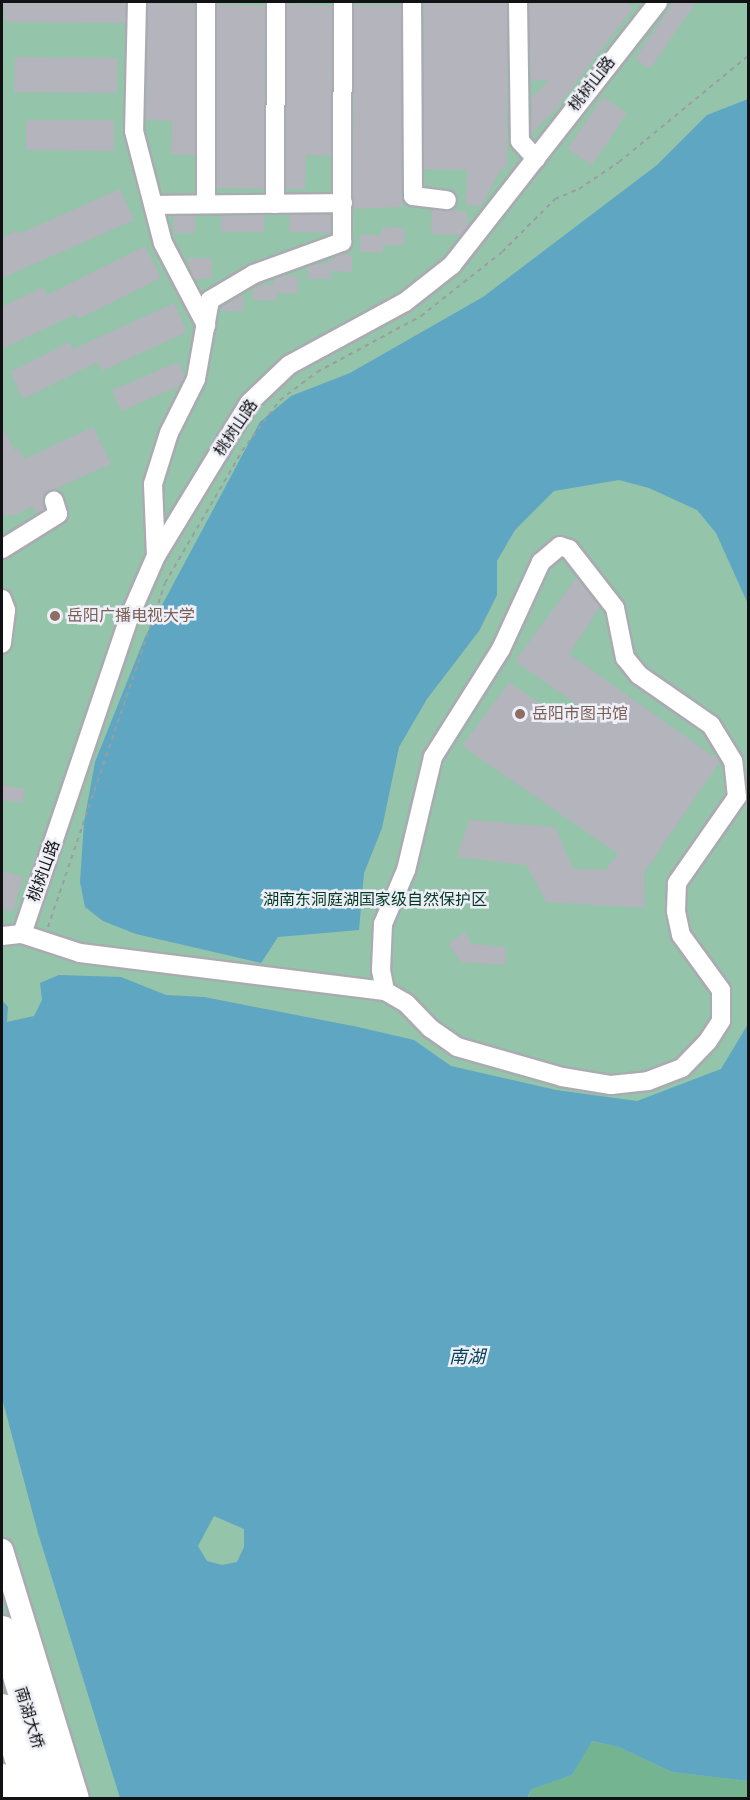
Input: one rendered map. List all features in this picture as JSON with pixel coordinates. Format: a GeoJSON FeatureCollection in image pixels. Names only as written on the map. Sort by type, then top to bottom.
{"type":"FeatureCollection","features":[{"type":"Feature","properties":{"kind":"highway","name":"南湖大桥"},"geometry":{"type":"LineString","coordinates":[[2,1629],[26,1781]]}},
{"type":"Feature","properties":{"kind":"highway","name":"南湖大桥"},"geometry":{"type":"LineString","coordinates":[[2,1707],[26,1781]]}},
{"type":"Feature","properties":{"kind":"highway"},"geometry":{"type":"LineString","coordinates":[[26,1781],[53,1798]]}},
{"type":"Feature","properties":{"kind":"main road"},"geometry":{"type":"LineString","coordinates":[[2,1550],[26,1781],[78,1798]]}},
{"type":"Feature","properties":{"kind":"street"},"geometry":{"type":"LineString","coordinates":[[137,2],[134,131],[156,205],[163,243],[206,325]]}},
{"type":"Feature","properties":{"kind":"street"},"geometry":{"type":"LineString","coordinates":[[206,2],[206,204]]}},
{"type":"Feature","properties":{"kind":"street"},"geometry":{"type":"LineString","coordinates":[[275,204],[276,2]]}},
{"type":"Feature","properties":{"kind":"street"},"geometry":{"type":"LineString","coordinates":[[156,556],[153,484],[169,433],[196,379],[210,300],[254,274],[342,242],[343,2]]}},
{"type":"Feature","properties":{"kind":"street"},"geometry":{"type":"LineString","coordinates":[[412,2],[413,196],[447,200]]}},
{"type":"Feature","properties":{"kind":"street"},"geometry":{"type":"LineString","coordinates":[[518,2],[520,141],[536,159]]}},
{"type":"Feature","properties":{"kind":"street","name":"桃树山路"},"geometry":{"type":"LineString","coordinates":[[22,934],[128,620],[156,556],[249,403],[289,365],[405,302],[453,265],[658,2]]}},
{"type":"Feature","properties":{"kind":"street"},"geometry":{"type":"LineString","coordinates":[[156,205],[343,203]]}},
{"type":"Feature","properties":{"kind":"street"},"geometry":{"type":"LineString","coordinates":[[2,549],[58,514],[54,501]]}},
{"type":"Feature","properties":{"kind":"street"},"geometry":{"type":"LineString","coordinates":[[2,936],[22,934],[80,953],[385,991],[406,1003],[457,1047],[506,1064],[610,1085],[648,1081],[682,1068],[708,1041],[721,1021],[721,990],[681,935],[676,912],[677,883],[736,797],[733,761],[711,725],[639,675],[625,658],[615,608],[569,549],[560,546],[540,562],[501,650],[432,757],[406,870],[383,924],[381,970],[385,991]]}},
{"type":"Feature","properties":{"kind":"street"},"geometry":{"type":"LineString","coordinates":[[2,644],[3,607]]}},
{"type":"Feature","properties":{"kind":"path"},"geometry":{"type":"LineString","coordinates":[[44,941],[165,583],[242,451],[280,400],[317,372],[421,316],[502,252],[555,200],[579,189],[619,162],[748,56]]}},
{"type":"Feature","properties":{"kind":"green space","name":"湖南东洞庭湖国家级自然保护区"},"geometry":{"type":"Polygon","coordinates":[[[2,2],[748,2],[748,1798],[2,1798],[2,2]]]}},
{"type":"Feature","properties":{"kind":"green space"},"geometry":{"type":"Polygon","coordinates":[[[591,1741],[619,1747],[672,1772],[748,1781],[748,1798],[528,1798],[532,1789],[572,1775],[591,1741]]]}},
{"type":"Feature","properties":{"kind":"water"},"geometry":{"type":"Polygon","coordinates":[[[748,99],[748,604],[716,533],[697,510],[649,488],[619,480],[554,491],[515,530],[497,561],[497,595],[479,631],[427,699],[399,747],[382,828],[364,873],[359,930],[278,937],[261,963],[136,934],[103,921],[85,907],[80,882],[84,822],[95,762],[145,637],[260,422],[291,396],[350,373],[483,297],[657,165],[707,115],[748,99]]]}},
{"type":"Feature","properties":{"kind":"water","name":"南湖"},"geometry":{"type":"Polygon","coordinates":[[[59,975],[121,977],[166,995],[204,997],[414,1040],[451,1066],[556,1090],[637,1101],[721,1069],[748,1024],[748,1781],[672,1772],[619,1747],[592,1741],[572,1775],[532,1789],[527,1798],[120,1798],[38,1533],[2,1398],[2,1000],[8,1007],[7,1022],[34,1016],[42,1000],[40,983],[59,975]],[[214,1516],[198,1546],[207,1561],[222,1565],[237,1562],[244,1547],[244,1529],[214,1516]]]}},
{"type":"Feature","properties":{"kind":"building"},"geometry":{"type":"Polygon","coordinates":[[[126,2],[125,23],[5,22],[4,3],[126,2]]]}},
{"type":"Feature","properties":{"kind":"building"},"geometry":{"type":"Polygon","coordinates":[[[424,2],[507,2],[507,169],[501,169],[481,206],[466,205],[467,170],[424,169],[424,2]]]}},
{"type":"Feature","properties":{"kind":"building"},"geometry":{"type":"Polygon","coordinates":[[[529,2],[625,2],[633,8],[556,109],[531,134],[532,97],[549,80],[531,81],[529,2]]]}},
{"type":"Feature","properties":{"kind":"building"},"geometry":{"type":"Polygon","coordinates":[[[674,2],[696,2],[650,69],[635,59],[674,2]]]}},
{"type":"Feature","properties":{"kind":"building"},"geometry":{"type":"Polygon","coordinates":[[[148,3],[195,4],[195,155],[171,154],[172,121],[146,120],[148,3]]]}},
{"type":"Feature","properties":{"kind":"building"},"geometry":{"type":"Polygon","coordinates":[[[217,4],[265,6],[264,189],[217,188],[217,4]]]}},
{"type":"Feature","properties":{"kind":"building"},"geometry":{"type":"Polygon","coordinates":[[[287,4],[332,6],[331,156],[306,155],[305,189],[286,189],[287,4]]]}},
{"type":"Feature","properties":{"kind":"building"},"geometry":{"type":"Polygon","coordinates":[[[354,5],[401,5],[402,207],[353,209],[354,5]]]}},
{"type":"Feature","properties":{"kind":"building"},"geometry":{"type":"Polygon","coordinates":[[[15,57],[117,58],[117,93],[14,92],[15,57]]]}},
{"type":"Feature","properties":{"kind":"building"},"geometry":{"type":"Polygon","coordinates":[[[603,97],[627,113],[592,165],[567,149],[603,97]]]}},
{"type":"Feature","properties":{"kind":"building"},"geometry":{"type":"Polygon","coordinates":[[[26,120],[114,120],[114,151],[26,150],[26,120]]]}},
{"type":"Feature","properties":{"kind":"building"},"geometry":{"type":"Polygon","coordinates":[[[120,189],[134,220],[2,278],[2,238],[17,230],[19,234],[120,189]]]}},
{"type":"Feature","properties":{"kind":"building"},"geometry":{"type":"Polygon","coordinates":[[[432,210],[467,211],[467,228],[461,235],[431,234],[432,210]]]}},
{"type":"Feature","properties":{"kind":"building"},"geometry":{"type":"Polygon","coordinates":[[[331,214],[330,233],[289,232],[290,215],[331,214]]]}},
{"type":"Feature","properties":{"kind":"building"},"geometry":{"type":"Polygon","coordinates":[[[265,215],[264,232],[221,232],[221,216],[265,215]]]}},
{"type":"Feature","properties":{"kind":"building"},"geometry":{"type":"Polygon","coordinates":[[[174,216],[195,216],[195,233],[173,233],[174,216]]]}},
{"type":"Feature","properties":{"kind":"building"},"geometry":{"type":"Polygon","coordinates":[[[382,227],[405,228],[404,245],[383,245],[383,253],[360,252],[360,235],[381,235],[382,227]]]}},
{"type":"Feature","properties":{"kind":"building"},"geometry":{"type":"Polygon","coordinates":[[[145,246],[161,278],[78,319],[76,314],[2,349],[2,307],[43,287],[47,295],[145,246]]]}},
{"type":"Feature","properties":{"kind":"building"},"geometry":{"type":"Polygon","coordinates":[[[341,254],[352,255],[352,272],[331,271],[331,279],[307,279],[308,266],[329,262],[341,254]]]}},
{"type":"Feature","properties":{"kind":"building"},"geometry":{"type":"Polygon","coordinates":[[[187,258],[212,258],[211,279],[194,279],[187,258]]]}},
{"type":"Feature","properties":{"kind":"building"},"geometry":{"type":"Polygon","coordinates":[[[283,276],[298,276],[297,294],[276,293],[276,301],[253,300],[253,287],[274,284],[274,279],[283,276]]]}},
{"type":"Feature","properties":{"kind":"building"},"geometry":{"type":"Polygon","coordinates":[[[243,295],[244,311],[222,311],[222,306],[243,295]]]}},
{"type":"Feature","properties":{"kind":"building"},"geometry":{"type":"Polygon","coordinates":[[[174,303],[187,332],[102,371],[98,362],[23,399],[10,372],[69,342],[73,349],[174,303]]]}},
{"type":"Feature","properties":{"kind":"building"},"geometry":{"type":"Polygon","coordinates":[[[178,362],[185,377],[180,386],[121,411],[112,390],[178,362]]]}},
{"type":"Feature","properties":{"kind":"building"},"geometry":{"type":"Polygon","coordinates":[[[2,426],[15,451],[19,449],[24,459],[93,427],[111,464],[46,493],[45,509],[37,514],[33,506],[16,515],[2,515],[2,426]]]}},
{"type":"Feature","properties":{"kind":"building","name":"岳阳市图书馆"},"geometry":{"type":"Polygon","coordinates":[[[577,577],[600,607],[569,654],[720,761],[644,873],[645,908],[546,902],[526,865],[457,857],[469,820],[555,827],[573,869],[605,870],[618,854],[462,746],[509,682],[568,723],[579,706],[515,661],[577,577]]]}},
{"type":"Feature","properties":{"kind":"building"},"geometry":{"type":"Polygon","coordinates":[[[2,785],[25,789],[22,803],[2,800],[2,785]]]}},
{"type":"Feature","properties":{"kind":"building"},"geometry":{"type":"Polygon","coordinates":[[[2,871],[23,877],[13,912],[2,908],[2,871]]]}},
{"type":"Feature","properties":{"kind":"building"},"geometry":{"type":"Polygon","coordinates":[[[465,932],[472,944],[506,947],[505,965],[461,962],[448,944],[465,932]]]}},
{"type":"Feature","properties":{"kind":"place","name":"岳阳广播电视大学"},"geometry":{"type":"Point","coordinates":[55,616]}},
{"type":"Feature","properties":{"kind":"place","name":"岳阳市图书馆"},"geometry":{"type":"Point","coordinates":[520,714]}}]}
